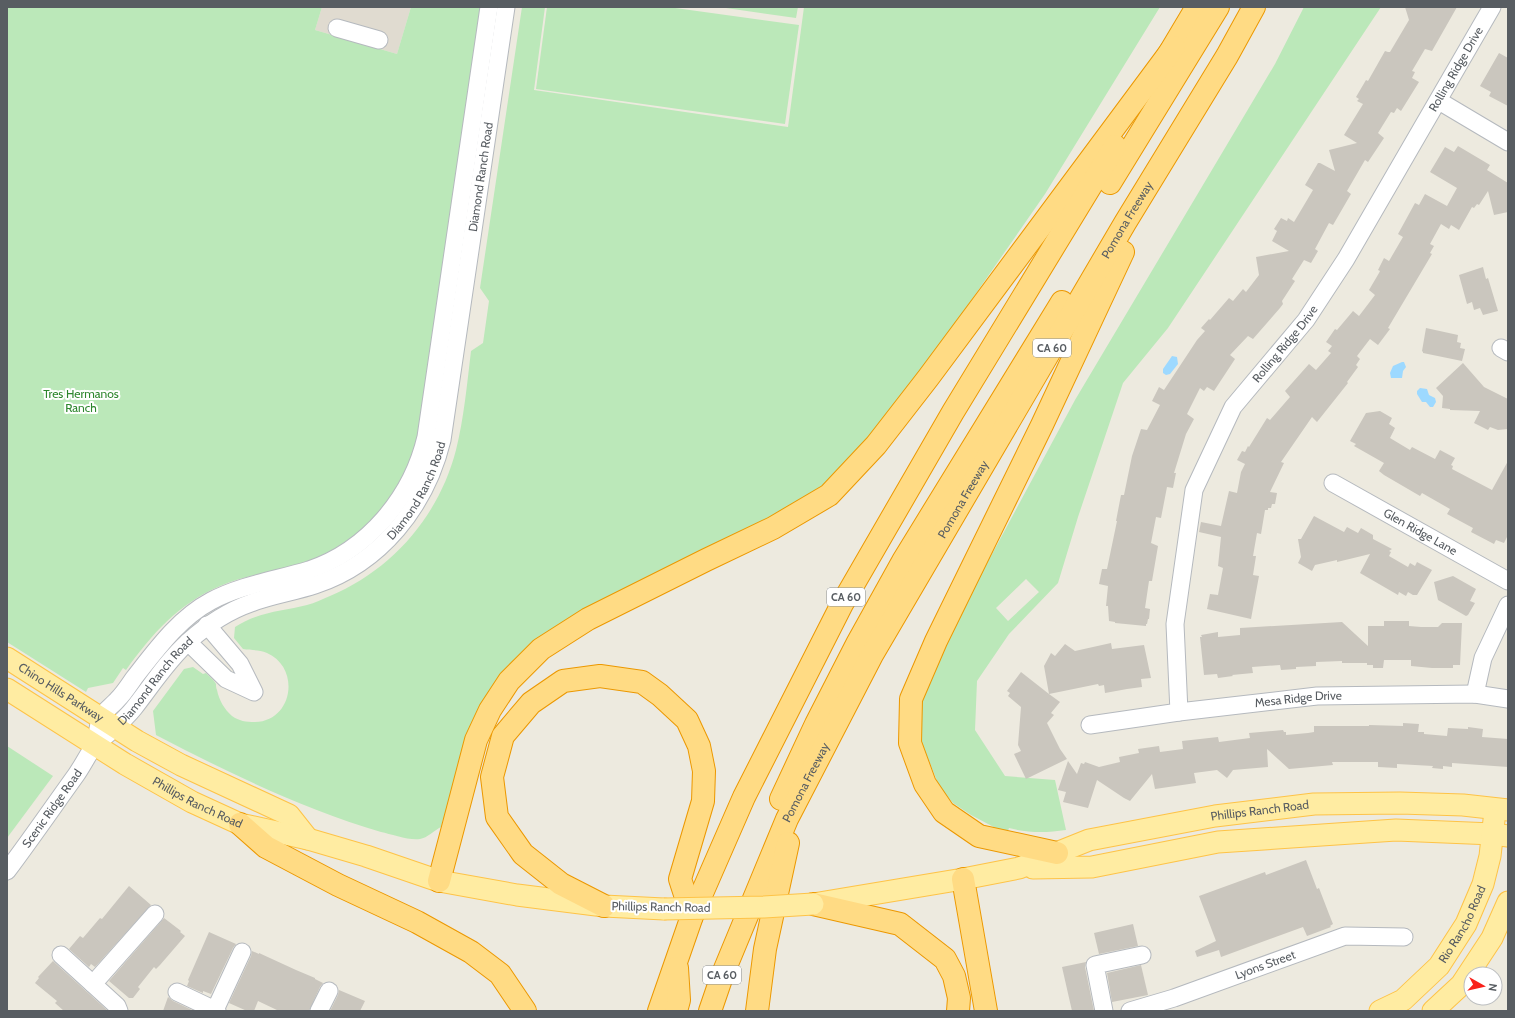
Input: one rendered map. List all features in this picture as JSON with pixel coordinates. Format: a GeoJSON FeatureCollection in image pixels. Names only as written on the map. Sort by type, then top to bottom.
{"type":"FeatureCollection","features":[{"type":"Feature","properties":{"kind":"highway","name":"CA 60"},"geometry":{"type":"LineString","coordinates":[[659,1011],[692,916],[744,797],[842,604],[953,412],[1027,292],[1197,7]]}},
{"type":"Feature","properties":{"kind":"highway"},"geometry":{"type":"LineString","coordinates":[[1027,292],[1058,268],[1218,7]]}},
{"type":"Feature","properties":{"kind":"highway"},"geometry":{"type":"LineString","coordinates":[[737,940],[742,888],[764,835],[858,642],[903,561],[1192,88],[1239,7]]}},
{"type":"Feature","properties":{"kind":"highway","name":"Pomona Freeway"},"geometry":{"type":"LineString","coordinates":[[710,1011],[722,976],[787,819],[872,655],[1126,223],[1227,56],[1254,7]]}},
{"type":"Feature","properties":{"kind":"highway"},"geometry":{"type":"LineString","coordinates":[[439,881],[476,740],[490,710],[509,681],[541,649],[588,619],[773,528],[829,495],[876,446],[1174,47]]}},
{"type":"Feature","properties":{"kind":"highway"},"geometry":{"type":"LineString","coordinates":[[1057,854],[979,836],[944,812],[925,784],[910,742],[911,699],[936,641],[1042,425],[1175,142]]}},
{"type":"Feature","properties":{"kind":"highway"},"geometry":{"type":"LineString","coordinates":[[604,906],[561,884],[523,854],[498,817],[492,777],[503,736],[531,703],[563,681],[600,676],[642,682],[660,695],[687,720],[698,746],[704,772],[703,801],[680,879],[692,916]]}},
{"type":"Feature","properties":{"kind":"highway"},"geometry":{"type":"LineString","coordinates":[[757,1011],[765,948],[798,798]]}},
{"type":"Feature","properties":{"kind":"highway"},"geometry":{"type":"LineString","coordinates":[[240,824],[266,847],[338,885],[416,922],[471,952],[500,974],[525,1011]]}},
{"type":"Feature","properties":{"kind":"highway"},"geometry":{"type":"LineString","coordinates":[[963,879],[986,1011]]}},
{"type":"Feature","properties":{"kind":"highway"},"geometry":{"type":"LineString","coordinates":[[813,904],[900,924],[945,959],[954,976],[959,998],[958,1011]]}},
{"type":"Feature","properties":{"kind":"highway"},"geometry":{"type":"LineString","coordinates":[[676,961],[679,1000],[676,1011]]}},
{"type":"Feature","properties":{"kind":"main road","name":"Chino Hills Parkway"},"geometry":{"type":"LineString","coordinates":[[7,658],[108,722]]}},
{"type":"Feature","properties":{"kind":"main road"},"geometry":{"type":"LineString","coordinates":[[7,689],[96,745]]}},
{"type":"Feature","properties":{"kind":"main road"},"geometry":{"type":"LineString","coordinates":[[108,722],[137,741],[181,765],[289,815],[308,839]]}},
{"type":"Feature","properties":{"kind":"main road","name":"Phillips Ranch Road"},"geometry":{"type":"LineString","coordinates":[[96,745],[125,764],[192,802],[240,824],[308,839],[366,856],[439,881],[517,895],[628,908],[764,907],[813,904],[1019,868],[1089,840],[1215,816],[1314,804],[1400,803],[1463,805],[1502,809]]}},
{"type":"Feature","properties":{"kind":"main road","name":"Rio Rancho Road"},"geometry":{"type":"LineString","coordinates":[[1380,1011],[1403,1000],[1439,966],[1466,924],[1483,884],[1490,856],[1500,835],[1502,809]]}},
{"type":"Feature","properties":{"kind":"main road","name":"Phillips Ranch Road"},"geometry":{"type":"LineString","coordinates":[[1019,868],[1092,867],[1226,842],[1396,830],[1500,835]]}},
{"type":"Feature","properties":{"kind":"main road"},"geometry":{"type":"LineString","coordinates":[[1433,1011],[1461,985],[1492,938],[1508,902]]}},
{"type":"Feature","properties":{"kind":"street","name":"Diamond Ranch Road"},"geometry":{"type":"LineString","coordinates":[[96,745],[119,698],[157,649],[196,611],[211,601],[234,591],[306,571],[334,559],[374,530],[388,516],[408,486],[421,456],[427,432],[489,7]]}},
{"type":"Feature","properties":{"kind":"street","name":"Diamond Ranch Road"},"geometry":{"type":"LineString","coordinates":[[108,722],[133,709],[170,660],[207,625],[244,605],[316,584],[338,576],[354,567],[370,555],[395,532],[413,509],[425,490],[437,460],[444,426],[506,7]]}},
{"type":"Feature","properties":{"kind":"street","name":"Rolling Ridge Drive"},"geometry":{"type":"LineString","coordinates":[[1179,712],[1175,624],[1194,490],[1233,407],[1306,320],[1346,260],[1492,7]]}},
{"type":"Feature","properties":{"kind":"street"},"geometry":{"type":"LineString","coordinates":[[337,28],[379,40]]}},
{"type":"Feature","properties":{"kind":"street"},"geometry":{"type":"LineString","coordinates":[[1439,101],[1508,142]]}},
{"type":"Feature","properties":{"kind":"street","name":"Glen Ridge Lane"},"geometry":{"type":"LineString","coordinates":[[1332,483],[1508,581]]}},
{"type":"Feature","properties":{"kind":"street"},"geometry":{"type":"LineString","coordinates":[[1475,694],[1483,658],[1508,605]]}},
{"type":"Feature","properties":{"kind":"street"},"geometry":{"type":"LineString","coordinates":[[188,642],[226,679],[254,692],[240,664],[207,625]]}},
{"type":"Feature","properties":{"kind":"street","name":"Mesa Ridge Drive"},"geometry":{"type":"LineString","coordinates":[[1090,725],[1179,712],[1318,696],[1475,694],[1508,699]]}},
{"type":"Feature","properties":{"kind":"street","name":"Scenic Ridge Road"},"geometry":{"type":"LineString","coordinates":[[7,871],[96,745]]}},
{"type":"Feature","properties":{"kind":"street"},"geometry":{"type":"LineString","coordinates":[[93,984],[156,914]]}},
{"type":"Feature","properties":{"kind":"street","name":"Lyons Street"},"geometry":{"type":"LineString","coordinates":[[1130,1011],[1149,1009],[1346,936],[1404,937]]}},
{"type":"Feature","properties":{"kind":"street"},"geometry":{"type":"LineString","coordinates":[[177,992],[216,1010],[242,952]]}},
{"type":"Feature","properties":{"kind":"street"},"geometry":{"type":"LineString","coordinates":[[61,955],[117,1006],[119,1011]]}},
{"type":"Feature","properties":{"kind":"street"},"geometry":{"type":"LineString","coordinates":[[1104,1011],[1095,965],[1142,955]]}},
{"type":"Feature","properties":{"kind":"street"},"geometry":{"type":"LineString","coordinates":[[319,1011],[328,991]]}},
{"type":"Feature","properties":{"kind":"shaded area"},"geometry":{"type":"Polygon","coordinates":[[[322,7],[411,7],[397,54],[315,30],[322,7]]]}},
{"type":"Feature","properties":{"kind":"green space","name":"Tres Hermanos Ranch"},"geometry":{"type":"Polygon","coordinates":[[[7,7],[322,7],[315,30],[397,54],[411,7],[481,7],[416,446],[401,483],[370,522],[346,541],[320,556],[305,562],[237,580],[205,593],[167,621],[156,632],[126,670],[123,668],[113,683],[88,688],[86,692],[7,642],[7,7]]]}},
{"type":"Feature","properties":{"kind":"green space"},"geometry":{"type":"Polygon","coordinates":[[[522,7],[545,7],[534,90],[788,127],[804,7],[1160,7],[1045,194],[895,410],[844,468],[807,499],[518,660],[448,820],[443,819],[441,827],[425,837],[420,839],[411,839],[381,832],[323,812],[267,789],[211,763],[156,735],[153,711],[184,669],[193,667],[203,674],[206,673],[214,681],[222,704],[235,718],[243,721],[255,722],[268,719],[278,713],[284,704],[288,693],[288,681],[285,670],[278,660],[267,653],[243,649],[234,638],[235,627],[261,615],[313,603],[353,585],[373,572],[393,556],[410,538],[438,497],[448,474],[459,438],[471,351],[483,343],[489,301],[480,288],[522,7]]]}},
{"type":"Feature","properties":{"kind":"green space"},"geometry":{"type":"Polygon","coordinates":[[[547,7],[668,7],[799,25],[785,124],[536,89],[547,7]]]}},
{"type":"Feature","properties":{"kind":"green space"},"geometry":{"type":"Polygon","coordinates":[[[719,7],[798,7],[796,18],[719,7]]]}},
{"type":"Feature","properties":{"kind":"green space"},"geometry":{"type":"Polygon","coordinates":[[[1304,7],[1381,7],[1168,328],[1123,383],[1078,517],[1058,583],[1009,634],[977,681],[975,730],[1005,776],[1055,780],[1066,830],[1037,832],[1009,828],[1007,834],[971,815],[953,803],[939,786],[922,743],[918,720],[926,685],[970,595],[1075,400],[1275,64],[1304,7]],[[1026,579],[996,608],[1008,621],[1039,592],[1026,579]]]}},
{"type":"Feature","properties":{"kind":"green space"},"geometry":{"type":"Polygon","coordinates":[[[7,746],[53,776],[7,838],[7,746]]]}},
{"type":"Feature","properties":{"kind":"water"},"geometry":{"type":"Polygon","coordinates":[[[1172,356],[1177,357],[1178,364],[1170,374],[1166,375],[1163,373],[1163,369],[1172,356]]]}},
{"type":"Feature","properties":{"kind":"water"},"geometry":{"type":"Polygon","coordinates":[[[1404,362],[1406,367],[1403,371],[1402,378],[1391,378],[1390,373],[1393,366],[1404,362]]]}},
{"type":"Feature","properties":{"kind":"water"},"geometry":{"type":"Polygon","coordinates":[[[1420,388],[1427,389],[1429,395],[1435,398],[1436,402],[1433,407],[1430,407],[1426,402],[1422,402],[1417,394],[1417,391],[1420,388]]]}},
{"type":"Feature","properties":{"kind":"building"},"geometry":{"type":"Polygon","coordinates":[[[1405,7],[1457,7],[1432,51],[1425,49],[1412,71],[1415,72],[1412,78],[1419,82],[1401,111],[1397,108],[1394,113],[1391,112],[1378,133],[1384,138],[1368,162],[1365,160],[1347,191],[1351,194],[1333,225],[1329,223],[1315,249],[1318,251],[1311,263],[1304,260],[1292,279],[1295,281],[1282,301],[1283,304],[1280,308],[1253,339],[1248,336],[1230,355],[1235,359],[1214,391],[1207,387],[1204,391],[1200,388],[1187,414],[1194,419],[1186,434],[1174,473],[1176,473],[1173,488],[1167,487],[1161,518],[1156,517],[1151,543],[1158,546],[1152,581],[1149,581],[1145,608],[1150,609],[1149,619],[1146,626],[1109,621],[1108,606],[1106,606],[1108,586],[1099,584],[1102,569],[1107,569],[1121,495],[1124,495],[1132,456],[1141,429],[1147,430],[1160,405],[1152,401],[1159,387],[1164,390],[1197,340],[1205,331],[1201,328],[1229,298],[1233,301],[1243,289],[1246,292],[1259,275],[1256,257],[1289,251],[1272,241],[1277,231],[1274,229],[1281,218],[1287,221],[1288,218],[1294,222],[1313,190],[1305,185],[1318,163],[1335,171],[1329,150],[1357,143],[1344,135],[1363,104],[1357,101],[1359,99],[1356,97],[1366,80],[1368,81],[1385,51],[1390,52],[1409,20],[1405,7]]]}},
{"type":"Feature","properties":{"kind":"building"},"geometry":{"type":"Polygon","coordinates":[[[1499,53],[1508,58],[1508,106],[1489,96],[1491,92],[1480,86],[1499,53]]]}},
{"type":"Feature","properties":{"kind":"building"},"geometry":{"type":"Polygon","coordinates":[[[1458,146],[1490,165],[1487,170],[1508,183],[1508,212],[1494,215],[1488,191],[1479,205],[1477,204],[1474,208],[1472,207],[1459,230],[1451,225],[1449,229],[1441,224],[1430,244],[1434,246],[1430,253],[1432,254],[1388,328],[1390,329],[1378,345],[1370,339],[1357,356],[1360,359],[1356,365],[1358,367],[1347,382],[1348,383],[1317,422],[1312,417],[1281,462],[1284,463],[1270,492],[1277,493],[1275,504],[1272,504],[1271,508],[1268,508],[1268,510],[1265,510],[1261,534],[1257,533],[1253,556],[1256,556],[1253,575],[1259,576],[1251,619],[1207,609],[1210,594],[1218,595],[1223,568],[1218,566],[1221,537],[1199,532],[1201,522],[1221,526],[1229,491],[1237,493],[1241,472],[1245,464],[1237,460],[1242,451],[1245,452],[1248,446],[1249,447],[1267,418],[1270,420],[1290,397],[1285,391],[1309,364],[1316,370],[1331,353],[1328,351],[1332,346],[1326,342],[1335,329],[1337,330],[1353,311],[1359,316],[1375,295],[1369,290],[1380,271],[1378,270],[1384,258],[1389,261],[1403,237],[1398,234],[1415,203],[1419,205],[1425,194],[1447,206],[1457,188],[1430,172],[1445,147],[1454,152],[1458,146]]]}},
{"type":"Feature","properties":{"kind":"building"},"geometry":{"type":"Polygon","coordinates":[[[1483,267],[1498,311],[1483,315],[1480,308],[1474,310],[1472,302],[1467,304],[1459,275],[1483,267]]]}},
{"type":"Feature","properties":{"kind":"building"},"geometry":{"type":"Polygon","coordinates":[[[1426,328],[1458,335],[1457,342],[1461,343],[1460,348],[1465,349],[1462,361],[1423,353],[1422,351],[1426,328]]]}},
{"type":"Feature","properties":{"kind":"building"},"geometry":{"type":"Polygon","coordinates":[[[1463,363],[1484,387],[1508,399],[1508,429],[1498,430],[1490,427],[1488,430],[1474,423],[1480,411],[1450,410],[1442,408],[1443,396],[1436,388],[1463,363]]]}},
{"type":"Feature","properties":{"kind":"building"},"geometry":{"type":"Polygon","coordinates":[[[1380,411],[1392,418],[1389,424],[1395,428],[1390,438],[1410,450],[1412,447],[1435,459],[1440,450],[1455,458],[1451,465],[1453,466],[1452,469],[1492,490],[1508,461],[1508,535],[1504,543],[1496,540],[1494,544],[1471,532],[1473,528],[1447,514],[1450,509],[1422,493],[1420,496],[1384,475],[1379,471],[1384,463],[1354,446],[1356,444],[1350,441],[1366,413],[1380,411]]]}},
{"type":"Feature","properties":{"kind":"building"},"geometry":{"type":"Polygon","coordinates":[[[1314,516],[1344,532],[1347,527],[1358,533],[1361,528],[1373,535],[1373,539],[1392,549],[1389,551],[1391,552],[1389,556],[1408,567],[1410,563],[1415,566],[1417,562],[1432,570],[1417,595],[1413,595],[1408,592],[1406,596],[1399,592],[1398,595],[1360,573],[1370,554],[1337,562],[1337,560],[1315,565],[1312,571],[1298,563],[1301,557],[1298,539],[1301,539],[1314,516]]]}},
{"type":"Feature","properties":{"kind":"building"},"geometry":{"type":"Polygon","coordinates":[[[1453,576],[1476,589],[1470,601],[1475,603],[1466,616],[1438,600],[1434,582],[1453,576]]]}},
{"type":"Feature","properties":{"kind":"building"},"geometry":{"type":"Polygon","coordinates":[[[1384,621],[1409,621],[1409,626],[1421,627],[1438,627],[1442,623],[1462,623],[1460,665],[1453,665],[1453,668],[1432,668],[1411,666],[1411,660],[1384,660],[1383,668],[1373,668],[1373,665],[1367,665],[1367,663],[1342,663],[1342,661],[1316,662],[1316,666],[1296,667],[1296,669],[1281,670],[1280,665],[1252,667],[1253,673],[1218,678],[1217,674],[1204,675],[1201,635],[1218,632],[1218,637],[1240,635],[1240,628],[1342,622],[1368,646],[1368,626],[1384,626],[1384,621]]]}},
{"type":"Feature","properties":{"kind":"building"},"geometry":{"type":"Polygon","coordinates":[[[1111,643],[1112,649],[1144,645],[1151,678],[1141,679],[1142,687],[1105,693],[1104,685],[1099,686],[1098,684],[1049,694],[1044,666],[1051,653],[1055,656],[1065,644],[1075,651],[1111,643]]]}},
{"type":"Feature","properties":{"kind":"building"},"geometry":{"type":"Polygon","coordinates":[[[1021,672],[1060,702],[1051,713],[1054,715],[1047,723],[1060,749],[1067,759],[1026,779],[1014,754],[1021,751],[1018,745],[1021,707],[1008,696],[1010,693],[1007,691],[1021,672]]]}},
{"type":"Feature","properties":{"kind":"building"},"geometry":{"type":"Polygon","coordinates":[[[1403,723],[1419,724],[1418,732],[1424,732],[1424,734],[1447,736],[1448,728],[1468,729],[1468,727],[1483,729],[1482,737],[1508,739],[1508,767],[1452,763],[1452,767],[1443,766],[1443,769],[1432,768],[1433,766],[1397,764],[1397,768],[1378,767],[1378,762],[1332,762],[1333,765],[1289,769],[1267,749],[1268,767],[1233,770],[1227,778],[1217,770],[1194,773],[1196,783],[1155,789],[1152,774],[1130,801],[1097,780],[1088,808],[1063,802],[1066,792],[1058,790],[1068,761],[1077,774],[1081,763],[1084,764],[1085,762],[1099,767],[1120,762],[1119,757],[1139,753],[1138,749],[1159,746],[1160,752],[1183,749],[1182,741],[1218,737],[1219,742],[1250,738],[1249,733],[1283,730],[1286,732],[1286,735],[1308,733],[1314,732],[1314,726],[1403,726],[1403,723]]]}},
{"type":"Feature","properties":{"kind":"building"},"geometry":{"type":"Polygon","coordinates":[[[1306,860],[1333,924],[1330,926],[1331,927],[1307,936],[1303,927],[1221,957],[1219,950],[1197,957],[1195,951],[1216,941],[1199,896],[1265,872],[1266,875],[1306,860]]]}},
{"type":"Feature","properties":{"kind":"building"},"geometry":{"type":"Polygon","coordinates":[[[129,886],[151,905],[95,967],[91,964],[89,967],[69,949],[80,936],[83,938],[100,918],[102,919],[129,886]]]}},
{"type":"Feature","properties":{"kind":"building"},"geometry":{"type":"Polygon","coordinates":[[[164,918],[185,936],[156,969],[154,967],[138,987],[140,989],[133,998],[129,998],[109,981],[164,918]]]}},
{"type":"Feature","properties":{"kind":"building"},"geometry":{"type":"Polygon","coordinates":[[[1133,924],[1138,946],[1099,954],[1094,933],[1133,924]]]}},
{"type":"Feature","properties":{"kind":"building"},"geometry":{"type":"Polygon","coordinates":[[[209,932],[236,944],[211,994],[203,991],[203,993],[187,986],[188,980],[209,932]]]}},
{"type":"Feature","properties":{"kind":"building"},"geometry":{"type":"Polygon","coordinates":[[[252,951],[315,978],[323,983],[309,1011],[279,1011],[258,1001],[254,1011],[247,1011],[229,1003],[252,951]]]}},
{"type":"Feature","properties":{"kind":"building"},"geometry":{"type":"Polygon","coordinates":[[[53,961],[108,1011],[64,1011],[55,1003],[57,1001],[35,983],[39,978],[38,977],[53,961]]]}},
{"type":"Feature","properties":{"kind":"building"},"geometry":{"type":"Polygon","coordinates":[[[1086,962],[1085,967],[1094,1011],[1072,1011],[1062,967],[1086,962]]]}},
{"type":"Feature","properties":{"kind":"building"},"geometry":{"type":"Polygon","coordinates":[[[1141,965],[1148,995],[1112,1002],[1107,973],[1141,965]]]}},
{"type":"Feature","properties":{"kind":"building"},"geometry":{"type":"Polygon","coordinates":[[[339,990],[365,1001],[360,1011],[330,1011],[339,990]]]}},
{"type":"Feature","properties":{"kind":"building"},"geometry":{"type":"Polygon","coordinates":[[[168,997],[173,1001],[194,1011],[163,1011],[168,997]]]}}]}
